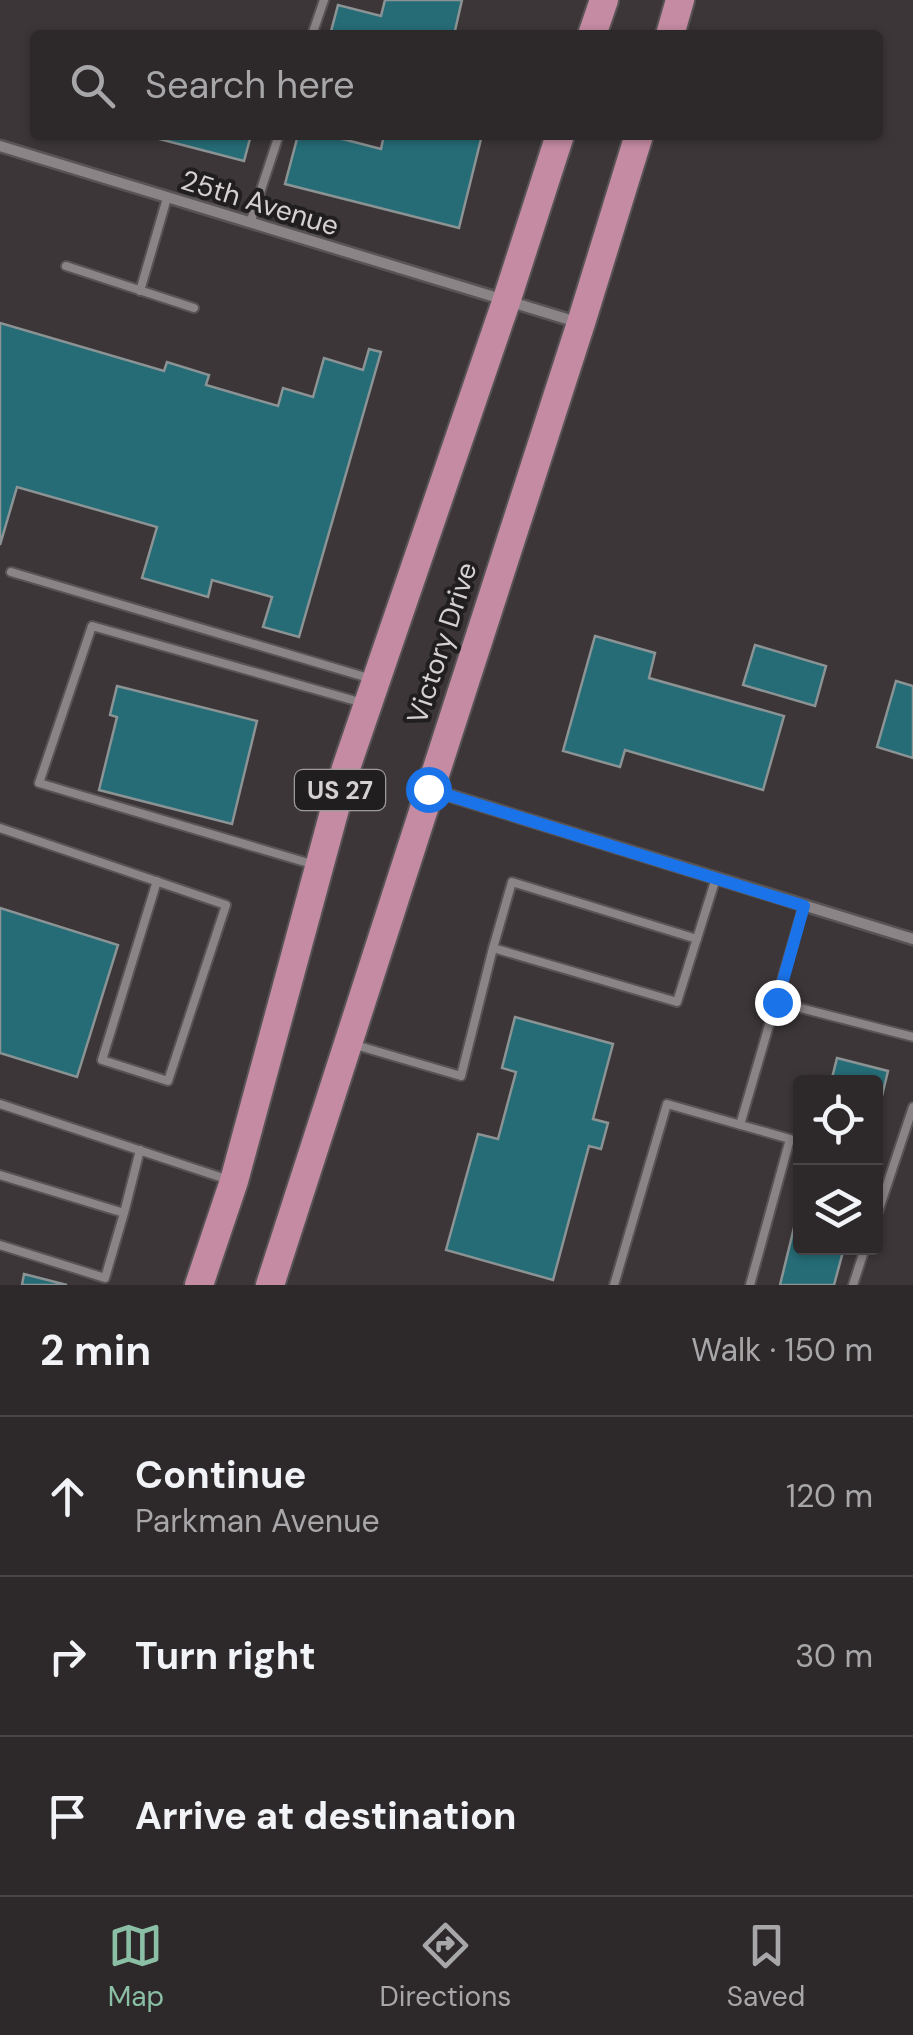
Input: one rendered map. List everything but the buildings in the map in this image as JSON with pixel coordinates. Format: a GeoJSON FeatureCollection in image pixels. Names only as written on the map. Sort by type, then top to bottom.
{"type":"FeatureCollection","features":[{"type":"Feature","properties":{"kind":"highway"},"geometry":{"type":"LineString","coordinates":[[594,30],[604,0]]}},
{"type":"Feature","properties":{"kind":"highway"},"geometry":{"type":"LineString","coordinates":[[671,30],[680,0]]}},
{"type":"Feature","properties":{"kind":"highway","name":"Victory Drive"},"geometry":{"type":"LineString","coordinates":[[199,1285],[234,1181],[346,768],[558,140]]}},
{"type":"Feature","properties":{"kind":"highway","name":"Victory Drive"},"geometry":{"type":"LineString","coordinates":[[270,1285],[637,140]]}},
{"type":"Feature","properties":{"kind":"street","name":"25th Avenue"},"geometry":{"type":"LineString","coordinates":[[0,146],[580,323]]}},
{"type":"Feature","properties":{"kind":"street"},"geometry":{"type":"LineString","coordinates":[[428,789],[913,939]]}},
{"type":"Feature","properties":{"kind":"lane"},"geometry":{"type":"LineString","coordinates":[[314,30],[324,0]]}},
{"type":"Feature","properties":{"kind":"lane"},"geometry":{"type":"LineString","coordinates":[[250,224],[277,140]]}},
{"type":"Feature","properties":{"kind":"lane"},"geometry":{"type":"LineString","coordinates":[[140,291],[166,198]]}},
{"type":"Feature","properties":{"kind":"lane"},"geometry":{"type":"LineString","coordinates":[[66,266],[194,308]]}},
{"type":"Feature","properties":{"kind":"lane"},"geometry":{"type":"LineString","coordinates":[[11,572],[372,692]]}},
{"type":"Feature","properties":{"kind":"lane"},"geometry":{"type":"LineString","coordinates":[[319,867],[38,783],[92,626],[372,692]]}},
{"type":"Feature","properties":{"kind":"lane"},"geometry":{"type":"LineString","coordinates":[[0,828],[157,881],[226,905],[168,1081],[102,1060],[157,881]]}},
{"type":"Feature","properties":{"kind":"lane"},"geometry":{"type":"LineString","coordinates":[[493,948],[676,1002],[716,878]]}},
{"type":"Feature","properties":{"kind":"lane"},"geometry":{"type":"LineString","coordinates":[[348,1043],[461,1076],[512,882],[697,939]]}},
{"type":"Feature","properties":{"kind":"lane"},"geometry":{"type":"LineString","coordinates":[[740,1125],[804,906]]}},
{"type":"Feature","properties":{"kind":"lane"},"geometry":{"type":"LineString","coordinates":[[777,1002],[913,1037]]}},
{"type":"Feature","properties":{"kind":"lane"},"geometry":{"type":"LineString","coordinates":[[0,1104],[234,1181]]}},
{"type":"Feature","properties":{"kind":"lane"},"geometry":{"type":"LineString","coordinates":[[614,1285],[667,1104],[790,1139],[750,1285]]}},
{"type":"Feature","properties":{"kind":"lane"},"geometry":{"type":"LineString","coordinates":[[883,1197],[913,1107]]}},
{"type":"Feature","properties":{"kind":"lane"},"geometry":{"type":"LineString","coordinates":[[0,1245],[106,1282],[140,1150]]}},
{"type":"Feature","properties":{"kind":"lane"},"geometry":{"type":"LineString","coordinates":[[0,1176],[124,1213]]}},
{"type":"Feature","properties":{"kind":"lane"},"geometry":{"type":"LineString","coordinates":[[853,1285],[864,1255]]}},
{"type":"Feature","properties":{"kind":"route"},"geometry":{"type":"LineString","coordinates":[[428,789],[804,906],[777,1002]]}}]}
